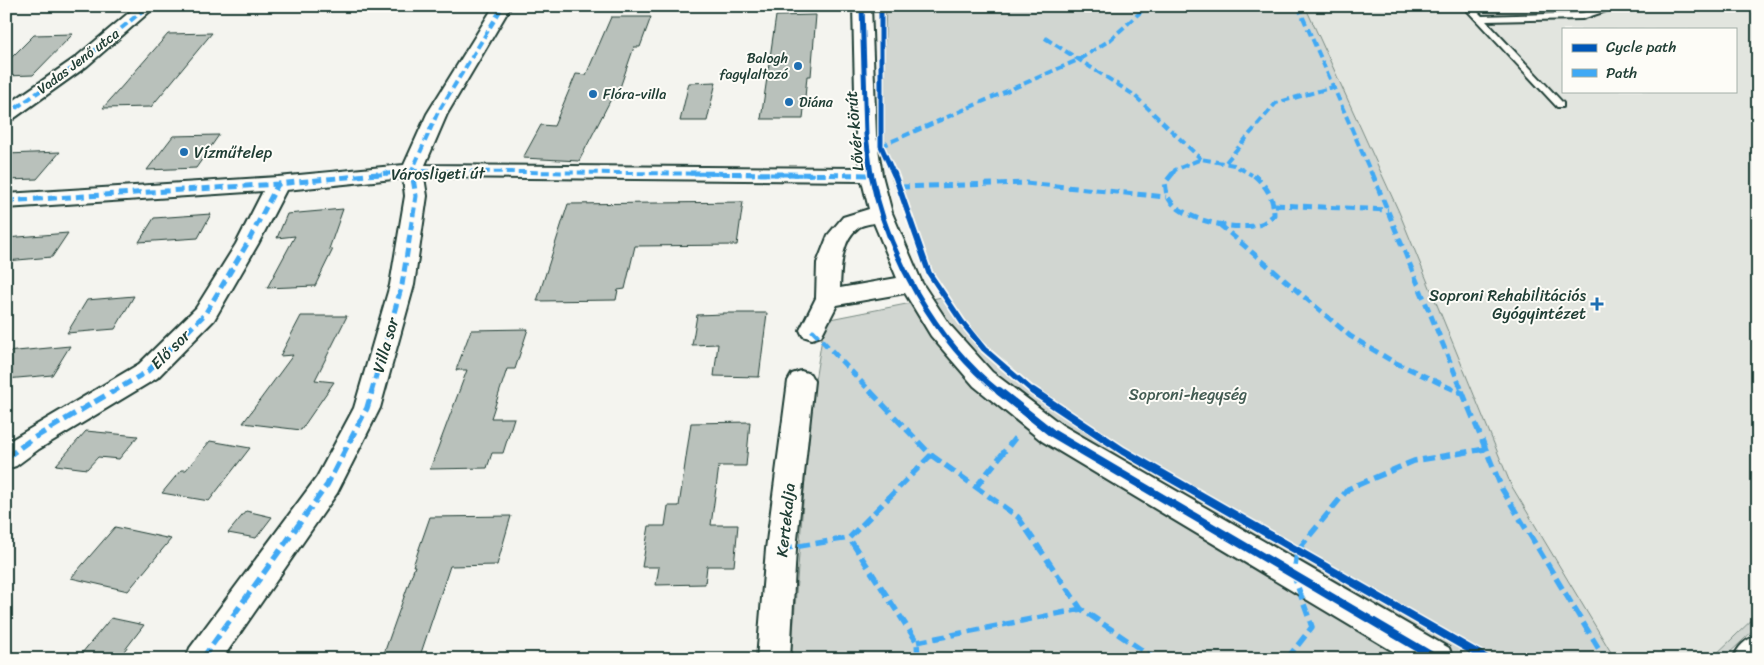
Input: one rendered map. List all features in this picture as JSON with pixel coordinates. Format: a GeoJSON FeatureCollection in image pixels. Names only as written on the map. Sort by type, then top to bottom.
{"type":"FeatureCollection","features":[{"type":"Feature","properties":{"kind":"street","name":"Vadas Jenő utca"},"geometry":{"type":"LineString","coordinates":[[6,114],[81,62],[148,6]]}},
{"type":"Feature","properties":{"kind":"street"},"geometry":{"type":"LineString","coordinates":[[412,171],[437,114],[504,6]]}},
{"type":"Feature","properties":{"kind":"street","name":"Lővér körút"},"geometry":{"type":"LineString","coordinates":[[862,6],[866,135],[871,175],[881,213],[911,284],[940,330],[984,379],[1052,433],[1436,659]]}},
{"type":"Feature","properties":{"kind":"street","name":"Városligeti út"},"geometry":{"type":"LineString","coordinates":[[6,201],[278,184],[412,171],[871,175]]}},
{"type":"Feature","properties":{"kind":"street","name":"Villa sor"},"geometry":{"type":"LineString","coordinates":[[202,659],[328,485],[367,408],[402,285],[416,196],[412,171]]}},
{"type":"Feature","properties":{"kind":"street","name":"Elő sor"},"geometry":{"type":"LineString","coordinates":[[6,458],[29,441],[148,371],[206,314],[247,244],[278,184]]}},
{"type":"Feature","properties":{"kind":"street"},"geometry":{"type":"LineString","coordinates":[[812,330],[828,298],[829,263],[839,235],[851,222],[881,213]]}},
{"type":"Feature","properties":{"kind":"street"},"geometry":{"type":"LineString","coordinates":[[828,298],[911,284]]}},
{"type":"Feature","properties":{"kind":"street","name":"Kertekalja"},"geometry":{"type":"LineString","coordinates":[[773,659],[781,550],[801,381]]}},
{"type":"Feature","properties":{"kind":"street"},"geometry":{"type":"LineString","coordinates":[[1749,659],[1758,650]]}},
{"type":"Feature","properties":{"kind":"lane"},"geometry":{"type":"LineString","coordinates":[[1467,6],[1560,105]]}},
{"type":"Feature","properties":{"kind":"lane"},"geometry":{"type":"LineString","coordinates":[[1480,19],[1582,16],[1617,6]]}},
{"type":"Feature","properties":{"kind":"shaded area","name":"Soproni Rehabilitációs Gyógyintézet"},"geometry":{"type":"Polygon","coordinates":[[[1305,6],[1758,6],[1758,614],[1711,659],[1615,659],[1511,485],[1399,212],[1305,6]]]}},
{"type":"Feature","properties":{"kind":"green space","name":"Soproni-hegység"},"geometry":{"type":"Polygon","coordinates":[[[886,6],[1305,6],[1399,212],[1511,485],[1615,659],[791,659],[810,411],[825,320],[942,297],[893,183],[881,146],[886,6]]]}},
{"type":"Feature","properties":{"kind":"green space"},"geometry":{"type":"Polygon","coordinates":[[[1758,614],[1758,626],[1723,659],[1711,659],[1758,614]]]}},
{"type":"Feature","properties":{"kind":"building"},"geometry":{"type":"Polygon","coordinates":[[[816,15],[811,76],[807,76],[803,119],[761,119],[776,16],[816,15]]]}},
{"type":"Feature","properties":{"kind":"building"},"geometry":{"type":"Polygon","coordinates":[[[611,17],[651,17],[640,47],[634,47],[616,99],[611,99],[579,161],[523,158],[541,125],[554,126],[576,74],[586,75],[611,17]]]}},
{"type":"Feature","properties":{"kind":"building"},"geometry":{"type":"Polygon","coordinates":[[[212,33],[151,107],[103,108],[168,34],[212,33]]]}},
{"type":"Feature","properties":{"kind":"building"},"geometry":{"type":"Polygon","coordinates":[[[73,34],[33,75],[6,76],[6,63],[34,35],[73,34]]]}},
{"type":"Feature","properties":{"kind":"building"},"geometry":{"type":"Polygon","coordinates":[[[716,82],[707,121],[680,121],[689,83],[716,82]]]}},
{"type":"Feature","properties":{"kind":"building","name":"Vízműtelep"},"geometry":{"type":"Polygon","coordinates":[[[219,135],[196,168],[147,170],[173,136],[219,135]]]}},
{"type":"Feature","properties":{"kind":"building"},"geometry":{"type":"Polygon","coordinates":[[[60,152],[37,179],[6,180],[6,154],[60,152]]]}},
{"type":"Feature","properties":{"kind":"building"},"geometry":{"type":"Polygon","coordinates":[[[743,202],[737,245],[635,246],[625,289],[618,290],[616,300],[537,301],[568,204],[743,202]]]}},
{"type":"Feature","properties":{"kind":"building"},"geometry":{"type":"Polygon","coordinates":[[[343,209],[329,249],[333,249],[315,286],[267,288],[295,236],[277,238],[287,214],[343,209]]]}},
{"type":"Feature","properties":{"kind":"building"},"geometry":{"type":"Polygon","coordinates":[[[211,214],[198,238],[139,242],[154,218],[211,214]]]}},
{"type":"Feature","properties":{"kind":"building"},"geometry":{"type":"Polygon","coordinates":[[[68,233],[52,257],[6,261],[6,238],[68,233]]]}},
{"type":"Feature","properties":{"kind":"building"},"geometry":{"type":"Polygon","coordinates":[[[134,296],[115,329],[67,333],[87,300],[134,296]]]}},
{"type":"Feature","properties":{"kind":"building"},"geometry":{"type":"Polygon","coordinates":[[[767,313],[759,377],[714,376],[718,344],[692,345],[697,315],[767,313]]]}},
{"type":"Feature","properties":{"kind":"building"},"geometry":{"type":"Polygon","coordinates":[[[301,316],[347,316],[315,380],[334,382],[301,430],[243,423],[293,355],[280,356],[301,316]]]}},
{"type":"Feature","properties":{"kind":"building"},"geometry":{"type":"Polygon","coordinates":[[[528,329],[515,369],[507,369],[491,418],[514,418],[503,453],[492,453],[487,468],[430,469],[467,370],[456,370],[471,330],[528,329]]]}},
{"type":"Feature","properties":{"kind":"building"},"geometry":{"type":"Polygon","coordinates":[[[70,346],[52,375],[6,379],[6,352],[70,346]]]}},
{"type":"Feature","properties":{"kind":"building"},"geometry":{"type":"Polygon","coordinates":[[[750,422],[746,466],[719,466],[711,525],[738,525],[734,566],[707,566],[705,584],[656,585],[659,567],[642,567],[649,526],[665,526],[668,506],[679,506],[691,423],[750,422]]]}},
{"type":"Feature","properties":{"kind":"building"},"geometry":{"type":"Polygon","coordinates":[[[86,431],[138,436],[119,459],[98,457],[87,469],[56,465],[86,431]]]}},
{"type":"Feature","properties":{"kind":"building"},"geometry":{"type":"Polygon","coordinates":[[[210,441],[250,448],[209,501],[162,493],[181,470],[186,470],[210,441]]]}},
{"type":"Feature","properties":{"kind":"building"},"geometry":{"type":"Polygon","coordinates":[[[246,511],[272,517],[256,538],[228,533],[246,511]]]}},
{"type":"Feature","properties":{"kind":"building"},"geometry":{"type":"Polygon","coordinates":[[[511,516],[497,565],[450,566],[419,659],[382,659],[430,517],[511,516]]]}},
{"type":"Feature","properties":{"kind":"building"},"geometry":{"type":"Polygon","coordinates":[[[115,527],[171,539],[128,591],[71,578],[115,527]]]}},
{"type":"Feature","properties":{"kind":"building"},"geometry":{"type":"Polygon","coordinates":[[[111,618],[144,625],[118,659],[77,659],[111,618]]]}},
{"type":"Feature","properties":{"kind":"marked path"},"geometry":{"type":"LineString","coordinates":[[6,115],[81,62],[148,6]]}},
{"type":"Feature","properties":{"kind":"marked path"},"geometry":{"type":"LineString","coordinates":[[202,659],[327,485],[367,408],[402,285],[416,196],[412,171],[437,114],[503,6]]}},
{"type":"Feature","properties":{"kind":"marked path"},"geometry":{"type":"LineString","coordinates":[[881,146],[1078,60],[1110,40],[1147,6]]}},
{"type":"Feature","properties":{"kind":"marked path"},"geometry":{"type":"LineString","coordinates":[[1298,6],[1388,210],[1502,489],[1605,659]]}},
{"type":"Feature","properties":{"kind":"marked path"},"geometry":{"type":"LineString","coordinates":[[1045,38],[1134,95],[1201,159]]}},
{"type":"Feature","properties":{"kind":"marked path"},"geometry":{"type":"LineString","coordinates":[[1226,162],[1276,103],[1333,87]]}},
{"type":"Feature","properties":{"kind":"marked path"},"geometry":{"type":"LineString","coordinates":[[1201,159],[1225,162],[1252,174],[1271,196],[1274,205],[1274,215],[1258,225],[1239,227],[1218,225],[1197,218],[1179,208],[1167,196],[1165,183],[1175,170],[1201,159]]}},
{"type":"Feature","properties":{"kind":"marked path"},"geometry":{"type":"LineString","coordinates":[[6,201],[278,184],[412,171],[871,175]]}},
{"type":"Feature","properties":{"kind":"marked path"},"geometry":{"type":"LineString","coordinates":[[900,187],[1026,183],[1166,197]]}},
{"type":"Feature","properties":{"kind":"marked path"},"geometry":{"type":"LineString","coordinates":[[6,458],[29,441],[148,371],[205,314],[247,244],[278,184]]}},
{"type":"Feature","properties":{"kind":"marked path"},"geometry":{"type":"LineString","coordinates":[[1275,205],[1388,210]]}},
{"type":"Feature","properties":{"kind":"marked path"},"geometry":{"type":"LineString","coordinates":[[1219,224],[1350,336],[1392,361],[1462,393]]}},
{"type":"Feature","properties":{"kind":"marked path"},"geometry":{"type":"LineString","coordinates":[[812,330],[931,455],[849,538],[917,642],[918,659]]}},
{"type":"Feature","properties":{"kind":"marked path"},"geometry":{"type":"LineString","coordinates":[[976,487],[1015,438]]}},
{"type":"Feature","properties":{"kind":"marked path"},"geometry":{"type":"LineString","coordinates":[[1287,659],[1312,627],[1294,576],[1297,551],[1348,489],[1414,461],[1485,449]]}},
{"type":"Feature","properties":{"kind":"marked path"},"geometry":{"type":"LineString","coordinates":[[931,455],[1018,517],[1081,609],[1155,659]]}},
{"type":"Feature","properties":{"kind":"marked path"},"geometry":{"type":"LineString","coordinates":[[781,549],[849,538]]}},
{"type":"Feature","properties":{"kind":"marked path"},"geometry":{"type":"LineString","coordinates":[[917,642],[1081,609]]}},
{"type":"Feature","properties":{"kind":"cycle path"},"geometry":{"type":"LineString","coordinates":[[862,6],[866,135],[871,175],[881,213],[911,284],[940,330],[983,379],[1052,433],[1437,659]]}},
{"type":"Feature","properties":{"kind":"cycle path"},"geometry":{"type":"LineString","coordinates":[[881,6],[881,146],[900,187],[929,273],[962,322],[984,349],[1034,392],[1123,451],[1487,659]]}},
{"type":"Feature","properties":{"kind":"place","name":"Balogh fagylaltozó"},"geometry":{"type":"Point","coordinates":[798,66]}},
{"type":"Feature","properties":{"kind":"place","name":"Flóra-villa"},"geometry":{"type":"Point","coordinates":[593,94]}},
{"type":"Feature","properties":{"kind":"place","name":"Diána"},"geometry":{"type":"Point","coordinates":[789,102]}},
{"type":"Feature","properties":{"kind":"place","name":"Vízműtelep"},"geometry":{"type":"Point","coordinates":[184,152]}},
{"type":"Feature","properties":{"kind":"place","name":"Soproni Rehabilitációs Gyógyintézet"},"geometry":{"type":"Point","coordinates":[1597,304]}}]}
